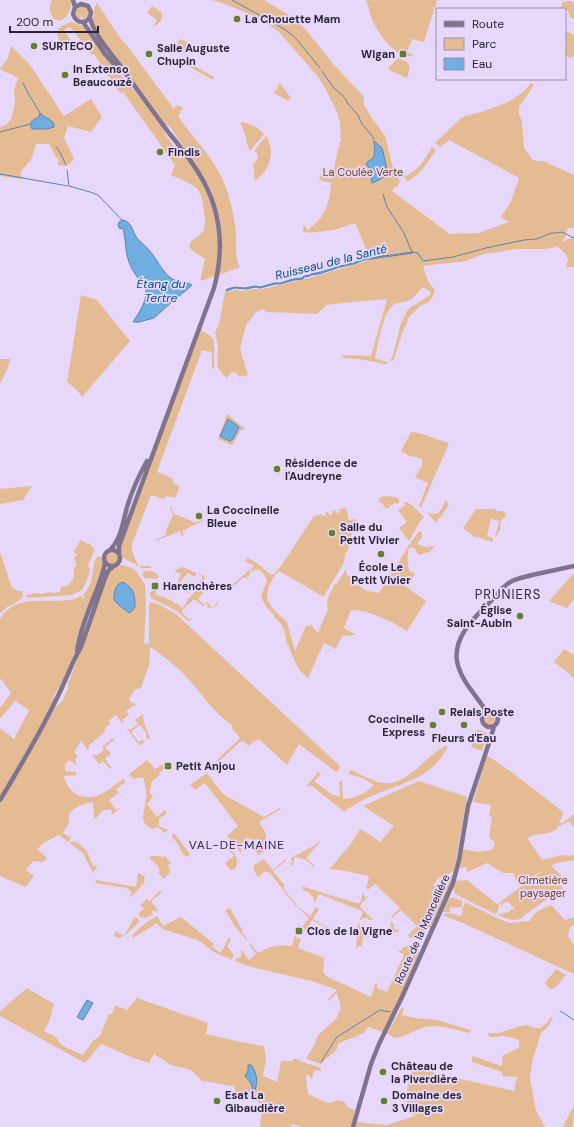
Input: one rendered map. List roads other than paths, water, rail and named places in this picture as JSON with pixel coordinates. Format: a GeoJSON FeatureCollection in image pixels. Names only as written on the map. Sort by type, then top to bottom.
{"type":"FeatureCollection","features":[{"type":"Feature","properties":{"kind":"main road"},"geometry":{"type":"LineString","coordinates":[[73,0],[75,7]]}},
{"type":"Feature","properties":{"kind":"main road"},"geometry":{"type":"LineString","coordinates":[[0,800],[57,700],[84,640],[108,571],[119,562],[119,546],[214,288],[218,273],[220,260],[220,239],[217,220],[210,196],[201,178],[190,160],[134,86],[98,35],[91,24],[90,9],[81,2],[75,7],[73,12],[74,17],[78,21],[83,22],[105,54],[134,86]]}},
{"type":"Feature","properties":{"kind":"main road"},"geometry":{"type":"LineString","coordinates":[[83,22],[90,18]]}},
{"type":"Feature","properties":{"kind":"main road"},"geometry":{"type":"LineString","coordinates":[[76,655],[82,631],[105,568],[104,557],[119,536],[127,506],[141,471],[153,451]]}},
{"type":"Feature","properties":{"kind":"main road"},"geometry":{"type":"LineString","coordinates":[[110,550],[119,554]]}},
{"type":"Feature","properties":{"kind":"main road"},"geometry":{"type":"LineString","coordinates":[[105,562],[109,566],[114,566]]}},
{"type":"Feature","properties":{"kind":"main road"},"geometry":{"type":"LineString","coordinates":[[488,727],[497,724],[498,717],[494,713],[486,711],[464,679],[458,666],[456,655],[462,634],[479,613],[504,587],[512,581],[574,566]]}},
{"type":"Feature","properties":{"kind":"main road"},"geometry":{"type":"LineString","coordinates":[[486,711],[482,717],[482,723],[488,727],[491,734]]}},
{"type":"Feature","properties":{"kind":"main road","name":"Route de la Moncellière"},"geometry":{"type":"LineString","coordinates":[[353,1127],[371,1064],[379,1044],[402,997],[453,883],[460,854],[468,806],[492,737],[491,734],[494,726]]}},
{"type":"Feature","properties":{"kind":"water"},"geometry":{"type":"Polygon","coordinates":[[[40,113],[53,122],[54,127],[47,129],[32,129],[31,123],[39,117],[40,113]]]}},
{"type":"Feature","properties":{"kind":"water"},"geometry":{"type":"Polygon","coordinates":[[[374,141],[383,151],[388,174],[372,183],[370,168],[366,165],[367,162],[374,156],[374,141]]]}},
{"type":"Feature","properties":{"kind":"water","name":"Étang du Tertre"},"geometry":{"type":"Polygon","coordinates":[[[122,220],[130,224],[137,238],[151,252],[171,278],[176,281],[192,285],[154,318],[139,322],[133,322],[143,304],[146,290],[133,271],[129,262],[123,229],[119,228],[118,225],[122,220]]]}},
{"type":"Feature","properties":{"kind":"water"},"geometry":{"type":"Polygon","coordinates":[[[413,253],[364,260],[319,274],[304,277],[303,279],[280,284],[260,288],[256,287],[246,289],[235,288],[226,291],[227,289],[235,287],[244,288],[255,286],[260,287],[302,278],[304,276],[353,263],[362,259],[413,253]]]}},
{"type":"Feature","properties":{"kind":"water"},"geometry":{"type":"Polygon","coordinates":[[[228,419],[239,427],[233,439],[230,441],[220,436],[228,419]]]}},
{"type":"Feature","properties":{"kind":"water"},"geometry":{"type":"Polygon","coordinates":[[[123,582],[130,587],[135,599],[135,607],[129,613],[114,600],[118,585],[123,582]]]}},
{"type":"Feature","properties":{"kind":"water"},"geometry":{"type":"Polygon","coordinates":[[[87,1000],[93,1003],[83,1020],[77,1017],[87,1000]]]}},
{"type":"Feature","properties":{"kind":"water"},"geometry":{"type":"Polygon","coordinates":[[[248,1065],[251,1065],[256,1074],[257,1080],[255,1090],[253,1090],[251,1083],[245,1076],[248,1071],[248,1065]]]}},
{"type":"Feature","properties":{"kind":"waterway"},"geometry":{"type":"LineString","coordinates":[[232,0],[261,16]]}},
{"type":"Feature","properties":{"kind":"waterway"},"geometry":{"type":"LineString","coordinates":[[264,18],[291,34],[320,68]]}},
{"type":"Feature","properties":{"kind":"waterway"},"geometry":{"type":"LineString","coordinates":[[322,71],[333,87],[345,98],[348,104],[358,115],[362,124],[374,140]]}},
{"type":"Feature","properties":{"kind":"waterway"},"geometry":{"type":"LineString","coordinates":[[23,83],[40,113]]}},
{"type":"Feature","properties":{"kind":"waterway"},"geometry":{"type":"LineString","coordinates":[[0,132],[30,124]]}},
{"type":"Feature","properties":{"kind":"waterway","name":"Ruisseau de la Santé"},"geometry":{"type":"LineString","coordinates":[[56,147],[66,165]]}},
{"type":"Feature","properties":{"kind":"waterway","name":"Ruisseau de la Santé"},"geometry":{"type":"LineString","coordinates":[[67,170],[69,186],[98,195],[122,220]]}},
{"type":"Feature","properties":{"kind":"waterway"},"geometry":{"type":"LineString","coordinates":[[0,174],[68,186]]}},
{"type":"Feature","properties":{"kind":"waterway","name":"Ruisseau de la Santé"},"geometry":{"type":"LineString","coordinates":[[383,194],[387,207],[404,233],[411,250],[418,253],[423,261],[453,257],[486,248],[524,240],[537,239],[551,233],[562,232],[574,238]]}},
{"type":"Feature","properties":{"kind":"waterway"},"geometry":{"type":"LineString","coordinates":[[321,1062],[337,1037],[380,1010],[390,1012]]}},
{"type":"Feature","properties":{"kind":"waterway"},"geometry":{"type":"LineString","coordinates":[[560,1011],[574,1020]]}},
{"type":"Feature","properties":{"kind":"place","name":"La Chouette Mam"},"geometry":{"type":"Point","coordinates":[237,19]}},
{"type":"Feature","properties":{"kind":"place","name":"SURTECO"},"geometry":{"type":"Point","coordinates":[34,46]}},
{"type":"Feature","properties":{"kind":"place","name":"Salle Auguste Chupin"},"geometry":{"type":"Point","coordinates":[149,54]}},
{"type":"Feature","properties":{"kind":"place","name":"Wigan"},"geometry":{"type":"Point","coordinates":[403,54]}},
{"type":"Feature","properties":{"kind":"place","name":"In Extenso Beaucouzé"},"geometry":{"type":"Point","coordinates":[65,75]}},
{"type":"Feature","properties":{"kind":"place","name":"Findis"},"geometry":{"type":"Point","coordinates":[160,152]}},
{"type":"Feature","properties":{"kind":"place","name":"Résidence de l'Audreyne"},"geometry":{"type":"Point","coordinates":[277,469]}},
{"type":"Feature","properties":{"kind":"place","name":"La Coccinelle Bleue"},"geometry":{"type":"Point","coordinates":[199,516]}},
{"type":"Feature","properties":{"kind":"place","name":"Salle du Petit Vivier"},"geometry":{"type":"Point","coordinates":[332,533]}},
{"type":"Feature","properties":{"kind":"place","name":"École Le Petit Vivier"},"geometry":{"type":"Point","coordinates":[381,554]}},
{"type":"Feature","properties":{"kind":"place","name":"Harenchères"},"geometry":{"type":"Point","coordinates":[155,586]}},
{"type":"Feature","properties":{"kind":"place","name":"Église Saint-Aubin"},"geometry":{"type":"Point","coordinates":[520,616]}},
{"type":"Feature","properties":{"kind":"place","name":"Relais Poste"},"geometry":{"type":"Point","coordinates":[442,712]}},
{"type":"Feature","properties":{"kind":"place","name":"Coccinelle Express"},"geometry":{"type":"Point","coordinates":[433,725]}},
{"type":"Feature","properties":{"kind":"place","name":"Fleurs d'Eau"},"geometry":{"type":"Point","coordinates":[464,725]}},
{"type":"Feature","properties":{"kind":"place","name":"Petit Anjou"},"geometry":{"type":"Point","coordinates":[168,766]}},
{"type":"Feature","properties":{"kind":"place","name":"Clos de la Vigne"},"geometry":{"type":"Point","coordinates":[299,931]}},
{"type":"Feature","properties":{"kind":"place","name":"Château de la Piverdière"},"geometry":{"type":"Point","coordinates":[383,1072]}},
{"type":"Feature","properties":{"kind":"place","name":"Esat La Gibaudière"},"geometry":{"type":"Point","coordinates":[217,1101]}},
{"type":"Feature","properties":{"kind":"place","name":"Domaine des 3 Villages"},"geometry":{"type":"Point","coordinates":[384,1101]}},
{"type":"Feature","properties":{"kind":"district","name":"PRUNIERS"},"geometry":{"type":"Point","coordinates":[508,594]}},
{"type":"Feature","properties":{"kind":"district","name":"VAL-DE-MAINE"},"geometry":{"type":"Point","coordinates":[237,845]}},
{"type":"Feature","properties":{"kind":"park label","name":"La Coulée Verte"},"geometry":{"type":"Point","coordinates":[363,172]}},
{"type":"Feature","properties":{"kind":"park label","name":"Cimetière paysager"},"geometry":{"type":"Point","coordinates":[543,886]}}]}
